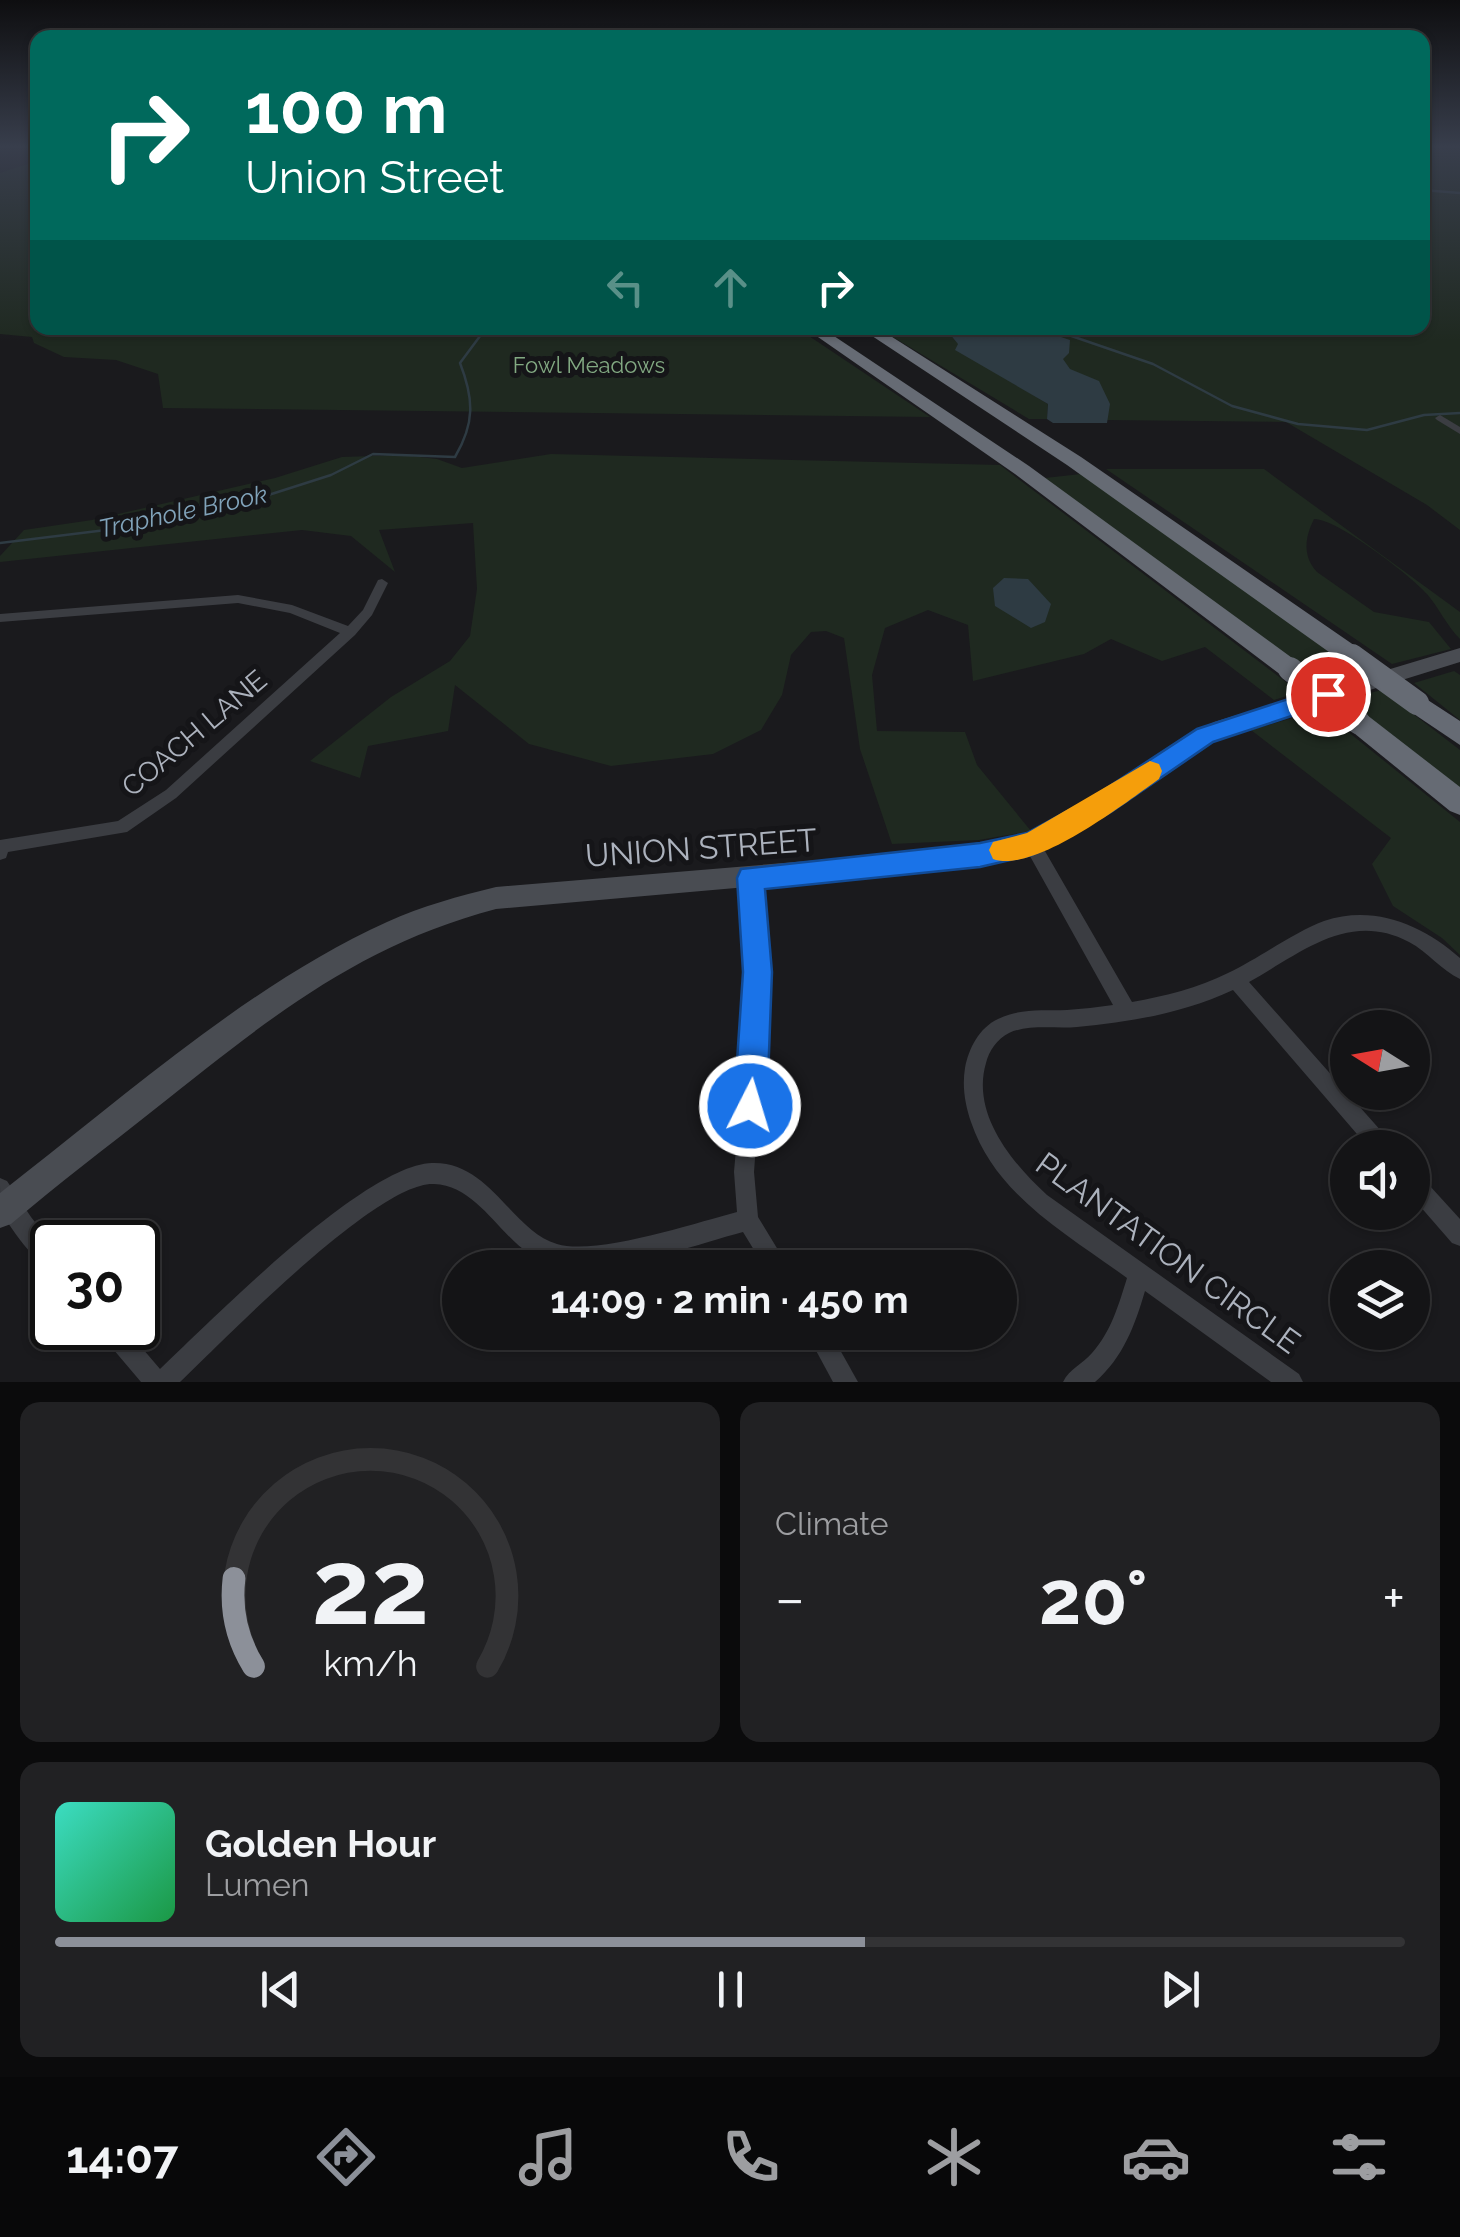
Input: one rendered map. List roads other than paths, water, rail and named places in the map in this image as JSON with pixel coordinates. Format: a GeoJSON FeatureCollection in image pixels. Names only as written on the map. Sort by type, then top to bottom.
{"type":"FeatureCollection","features":[{"type":"Feature","properties":{"kind":"highway"},"geometry":{"type":"LineString","coordinates":[[822,335],[1034,479],[1290,669],[1460,803]]}},
{"type":"Feature","properties":{"kind":"highway"},"geometry":{"type":"LineString","coordinates":[[879,335],[1074,461],[1460,734]]}},
{"type":"Feature","properties":{"kind":"main road","name":"UNION STREET"},"geometry":{"type":"LineString","coordinates":[[3,1202],[308,978],[413,921],[455,906],[496,898],[980,855],[1032,844],[1102,805],[1220,728],[1460,655]]}},
{"type":"Feature","properties":{"kind":"street"},"geometry":{"type":"LineString","coordinates":[[1440,418],[1460,431]]}},
{"type":"Feature","properties":{"kind":"street","name":"COACH LANE"},"geometry":{"type":"LineString","coordinates":[[1,849],[121,827],[140,818],[350,632],[368,612],[382,583]]}},
{"type":"Feature","properties":{"kind":"street"},"geometry":{"type":"LineString","coordinates":[[0,618],[238,599],[292,609],[350,632]]}},
{"type":"Feature","properties":{"kind":"street"},"geometry":{"type":"LineString","coordinates":[[1032,844],[1126,1010]]}},
{"type":"Feature","properties":{"kind":"street"},"geometry":{"type":"LineString","coordinates":[[751,878],[757,1008],[744,1172],[748,1220],[767,1250]]}},
{"type":"Feature","properties":{"kind":"street","name":"PLANTATION CIRCLE"},"geometry":{"type":"LineString","coordinates":[[1292,1382],[1040,1202],[1006,1171],[988,1138],[973,1086],[984,1040],[995,1028],[1014,1020],[1068,1019],[1180,1001],[1234,979],[1345,922],[1388,924],[1411,932],[1460,970]]}},
{"type":"Feature","properties":{"kind":"street"},"geometry":{"type":"LineString","coordinates":[[1234,979],[1367,1130]]}},
{"type":"Feature","properties":{"kind":"street"},"geometry":{"type":"LineString","coordinates":[[163,1382],[267,1285],[348,1218],[384,1190],[427,1173],[447,1175],[474,1186],[524,1240],[558,1256],[586,1258],[748,1220]]}},
{"type":"Feature","properties":{"kind":"street"},"geometry":{"type":"LineString","coordinates":[[1430,1201],[1460,1235]]}},
{"type":"Feature","properties":{"kind":"street"},"geometry":{"type":"LineString","coordinates":[[3,1202],[30,1234]]}},
{"type":"Feature","properties":{"kind":"street"},"geometry":{"type":"LineString","coordinates":[[1075,1382],[1092,1372],[1111,1348],[1125,1322],[1139,1272]]}},
{"type":"Feature","properties":{"kind":"street"},"geometry":{"type":"LineString","coordinates":[[129,1350],[156,1382]]}},
{"type":"Feature","properties":{"kind":"street"},"geometry":{"type":"LineString","coordinates":[[827,1350],[846,1382]]}},
{"type":"Feature","properties":{"kind":"waterway","name":"Traphole Brook"},"geometry":{"type":"LineString","coordinates":[[0,543],[106,530],[171,509],[253,500],[331,475],[373,454],[455,457],[466,433],[470,411],[460,363],[481,335]]}},
{"type":"Feature","properties":{"kind":"waterway"},"geometry":{"type":"LineString","coordinates":[[1069,335],[1153,364],[1232,406],[1298,424],[1367,430],[1424,415],[1460,413]]}},
{"type":"Feature","properties":{"kind":"park label","name":"Fowl Meadows"},"geometry":{"type":"Point","coordinates":[589,365]}}]}
